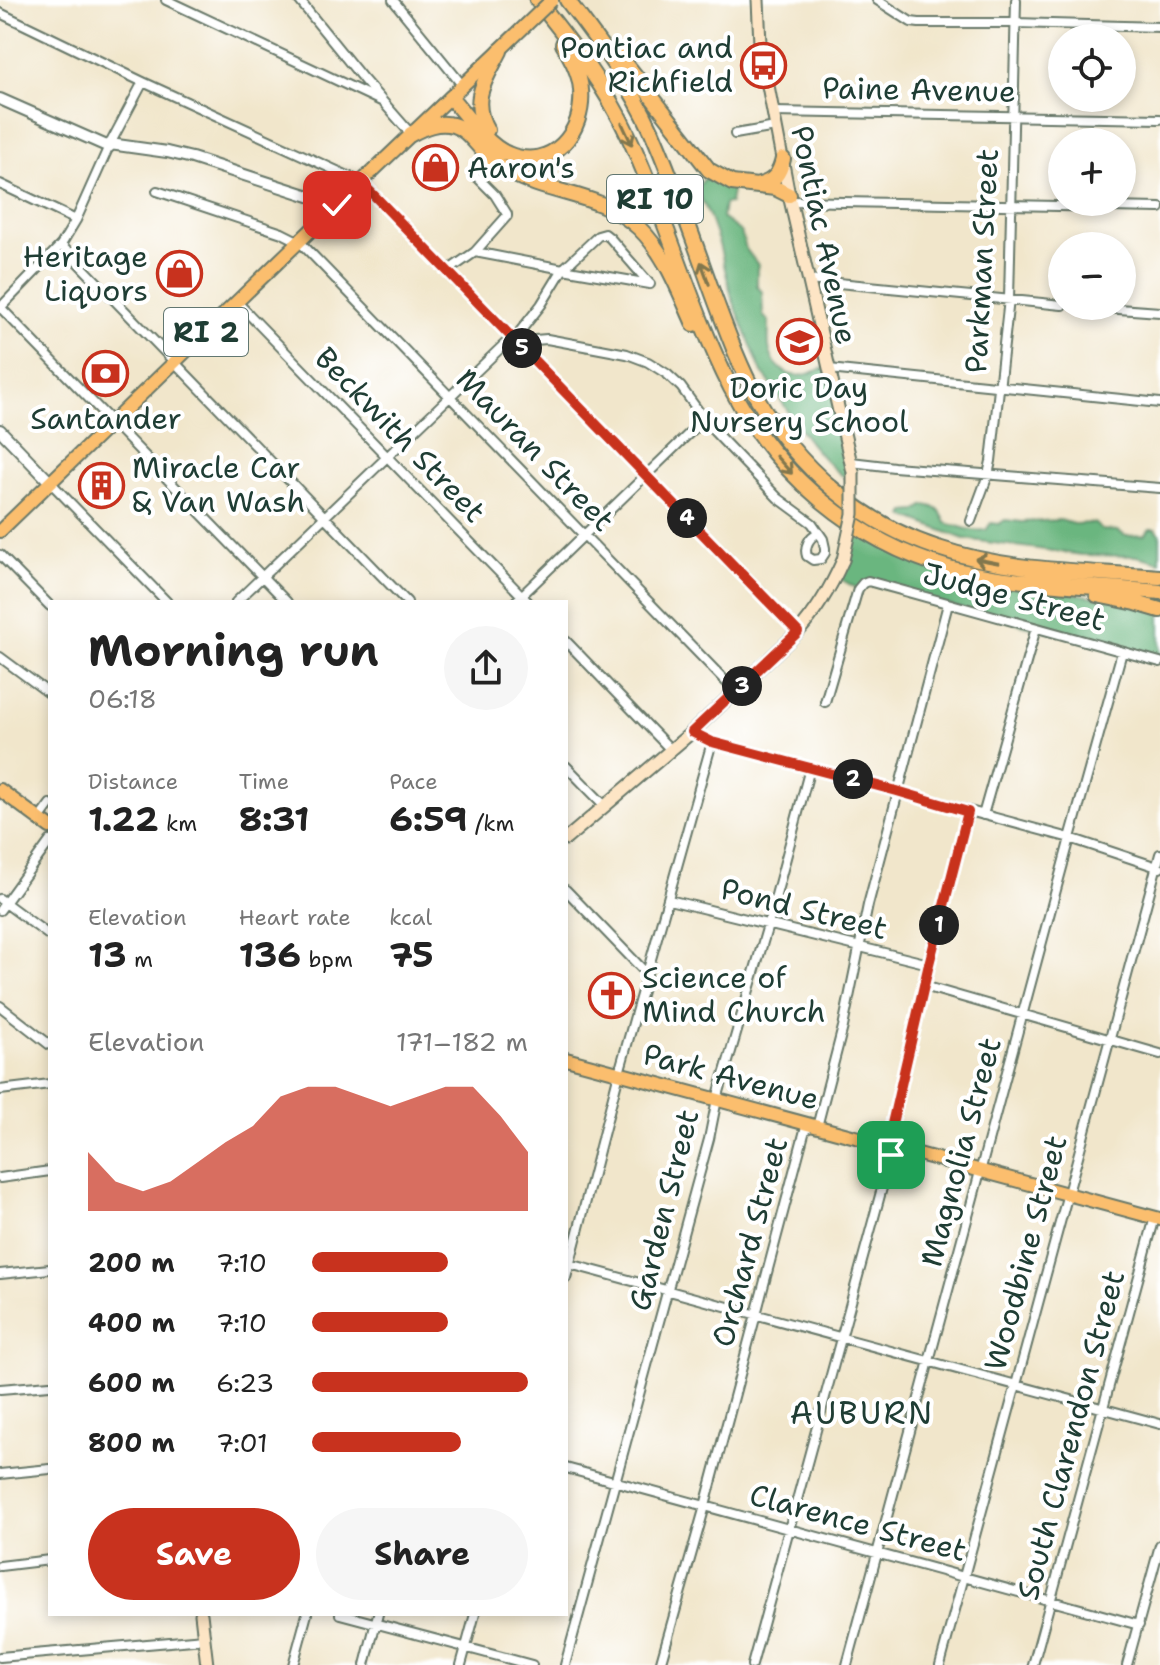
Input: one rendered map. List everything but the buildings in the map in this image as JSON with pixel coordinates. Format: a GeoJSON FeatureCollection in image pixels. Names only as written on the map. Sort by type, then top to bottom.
{"type":"FeatureCollection","features":[{"type":"Feature","properties":{"kind":"highway"},"geometry":{"type":"LineString","coordinates":[[449,100],[496,147],[516,157],[534,158],[553,152],[569,138],[581,111],[582,92],[575,68],[536,0]]}},
{"type":"Feature","properties":{"kind":"highway","name":"RI 10"},"geometry":{"type":"LineString","coordinates":[[536,0],[593,74],[622,123],[720,363],[746,413],[771,449],[799,481],[832,509],[868,533],[906,553],[947,568],[989,577],[1160,592]]}},
{"type":"Feature","properties":{"kind":"highway"},"geometry":{"type":"LineString","coordinates":[[570,5],[605,38],[709,170],[726,181],[775,188],[790,198]]}},
{"type":"Feature","properties":{"kind":"highway","name":"RI 10"},"geometry":{"type":"LineString","coordinates":[[570,5],[617,67],[639,105],[657,144],[744,372],[764,409],[797,454],[817,475],[885,525],[938,548],[1021,566],[1160,577]]}},
{"type":"Feature","properties":{"kind":"highway"},"geometry":{"type":"LineString","coordinates":[[500,51],[480,91],[478,107],[482,122],[491,136],[516,157]]}},
{"type":"Feature","properties":{"kind":"highway"},"geometry":{"type":"LineString","coordinates":[[449,100],[452,113],[467,133],[487,155],[507,170],[601,204],[642,231],[664,260],[714,366],[746,413]]}},
{"type":"Feature","properties":{"kind":"highway"},"geometry":{"type":"LineString","coordinates":[[411,134],[442,124],[457,126],[467,133]]}},
{"type":"Feature","properties":{"kind":"highway"},"geometry":{"type":"LineString","coordinates":[[751,186],[773,179],[783,159]]}},
{"type":"Feature","properties":{"kind":"highway"},"geometry":{"type":"LineString","coordinates":[[1064,570],[1160,571]]}},
{"type":"Feature","properties":{"kind":"highway"},"geometry":{"type":"LineString","coordinates":[[1018,580],[1160,610]]}},
{"type":"Feature","properties":{"kind":"main road","name":"RI 2"},"geometry":{"type":"LineString","coordinates":[[0,531],[552,0]]}},
{"type":"Feature","properties":{"kind":"main road","name":"Pontiac Avenue"},"geometry":{"type":"LineString","coordinates":[[568,837],[692,732],[798,632],[823,600],[843,560],[853,514],[852,467],[790,198],[760,44],[758,0]]}},
{"type":"Feature","properties":{"kind":"main road"},"geometry":{"type":"LineString","coordinates":[[0,790],[45,823]]}},
{"type":"Feature","properties":{"kind":"main road","name":"Park Avenue"},"geometry":{"type":"LineString","coordinates":[[568,1060],[1158,1218]]}},
{"type":"Feature","properties":{"kind":"main road"},"geometry":{"type":"LineString","coordinates":[[201,1616],[207,1665]]}},
{"type":"Feature","properties":{"kind":"street"},"geometry":{"type":"LineString","coordinates":[[166,0],[383,102]]}},
{"type":"Feature","properties":{"kind":"street"},"geometry":{"type":"LineString","coordinates":[[299,0],[411,134]]}},
{"type":"Feature","properties":{"kind":"street"},"geometry":{"type":"LineString","coordinates":[[393,0],[463,86]]}},
{"type":"Feature","properties":{"kind":"street"},"geometry":{"type":"LineString","coordinates":[[877,0],[911,22],[919,23],[1160,27]]}},
{"type":"Feature","properties":{"kind":"street","name":"Parkman Street"},"geometry":{"type":"LineString","coordinates":[[971,521],[988,475],[1009,299],[1016,0]]}},
{"type":"Feature","properties":{"kind":"street"},"geometry":{"type":"LineString","coordinates":[[0,13],[361,182],[798,632]]}},
{"type":"Feature","properties":{"kind":"street"},"geometry":{"type":"LineString","coordinates":[[143,82],[61,245],[0,307],[285,600]]}},
{"type":"Feature","properties":{"kind":"street"},"geometry":{"type":"LineString","coordinates":[[0,99],[110,146],[192,158],[337,205]]}},
{"type":"Feature","properties":{"kind":"street","name":"Paine Avenue"},"geometry":{"type":"LineString","coordinates":[[773,112],[1160,119]]}},
{"type":"Feature","properties":{"kind":"street"},"geometry":{"type":"LineString","coordinates":[[735,134],[776,127]]}},
{"type":"Feature","properties":{"kind":"street"},"geometry":{"type":"LineString","coordinates":[[449,270],[475,252],[507,214],[495,195],[477,177]]}},
{"type":"Feature","properties":{"kind":"street"},"geometry":{"type":"LineString","coordinates":[[1,186],[76,220]]}},
{"type":"Feature","properties":{"kind":"street"},"geometry":{"type":"LineString","coordinates":[[157,191],[282,233],[300,242]]}},
{"type":"Feature","properties":{"kind":"street"},"geometry":{"type":"LineString","coordinates":[[790,198],[1160,208]]}},
{"type":"Feature","properties":{"kind":"street"},"geometry":{"type":"LineString","coordinates":[[238,600],[449,395],[513,338],[541,305],[563,269],[598,236],[605,234],[650,284],[563,269],[475,252]]}},
{"type":"Feature","properties":{"kind":"street","name":"Mauran Street"},"geometry":{"type":"LineString","coordinates":[[300,242],[736,692]]}},
{"type":"Feature","properties":{"kind":"street"},"geometry":{"type":"LineString","coordinates":[[61,245],[405,600]]}},
{"type":"Feature","properties":{"kind":"street"},"geometry":{"type":"LineString","coordinates":[[808,280],[1048,303]]}},
{"type":"Feature","properties":{"kind":"street","name":"Beckwith Street"},"geometry":{"type":"LineString","coordinates":[[237,302],[521,600]]}},
{"type":"Feature","properties":{"kind":"street"},"geometry":{"type":"LineString","coordinates":[[1136,310],[1160,312]]}},
{"type":"Feature","properties":{"kind":"street"},"geometry":{"type":"LineString","coordinates":[[523,349],[535,340],[547,339],[615,351],[653,365],[671,378],[703,420],[781,501],[807,518],[818,533]]}},
{"type":"Feature","properties":{"kind":"street"},"geometry":{"type":"LineString","coordinates":[[829,369],[1160,403]]}},
{"type":"Feature","properties":{"kind":"street"},"geometry":{"type":"LineString","coordinates":[[521,600],[703,420]]}},
{"type":"Feature","properties":{"kind":"street"},"geometry":{"type":"LineString","coordinates":[[0,430],[165,600]]}},
{"type":"Feature","properties":{"kind":"street"},"geometry":{"type":"LineString","coordinates":[[852,467],[1160,488]]}},
{"type":"Feature","properties":{"kind":"street"},"geometry":{"type":"LineString","coordinates":[[0,555],[48,604]]}},
{"type":"Feature","properties":{"kind":"street","name":"Judge Street"},"geometry":{"type":"LineString","coordinates":[[825,702],[858,589],[868,581],[1160,662]]}},
{"type":"Feature","properties":{"kind":"street","name":"Orchard Street"},"geometry":{"type":"LineString","coordinates":[[660,1665],[805,1130],[818,1123],[843,1027],[868,905],[948,604]]}},
{"type":"Feature","properties":{"kind":"street"},"geometry":{"type":"LineString","coordinates":[[983,815],[1036,628]]}},
{"type":"Feature","properties":{"kind":"street"},"geometry":{"type":"LineString","coordinates":[[568,643],[670,749]]}},
{"type":"Feature","properties":{"kind":"street","name":"Magnolia Street"},"geometry":{"type":"LineString","coordinates":[[847,1665],[1122,652]]}},
{"type":"Feature","properties":{"kind":"street"},"geometry":{"type":"LineString","coordinates":[[0,657],[48,693]]}},
{"type":"Feature","properties":{"kind":"street"},"geometry":{"type":"LineString","coordinates":[[692,732],[712,742],[1070,838],[1158,868]]}},
{"type":"Feature","properties":{"kind":"street"},"geometry":{"type":"LineString","coordinates":[[712,742],[568,1264],[1160,1424]]}},
{"type":"Feature","properties":{"kind":"street"},"geometry":{"type":"LineString","coordinates":[[568,768],[605,806]]}},
{"type":"Feature","properties":{"kind":"street","name":"Garden Street"},"geometry":{"type":"LineString","coordinates":[[565,1665],[709,1139],[717,1099],[810,768]]}},
{"type":"Feature","properties":{"kind":"street"},"geometry":{"type":"LineString","coordinates":[[752,1665],[891,1155],[888,1141],[968,812]]}},
{"type":"Feature","properties":{"kind":"street"},"geometry":{"type":"LineString","coordinates":[[48,844],[2,904],[48,935]]}},
{"type":"Feature","properties":{"kind":"street","name":"Woodbine Street"},"geometry":{"type":"LineString","coordinates":[[940,1665],[1160,854]]}},
{"type":"Feature","properties":{"kind":"street"},"geometry":{"type":"LineString","coordinates":[[568,892],[647,974]]}},
{"type":"Feature","properties":{"kind":"street","name":"Pond Street"},"geometry":{"type":"LineString","coordinates":[[669,900],[929,964]]}},
{"type":"Feature","properties":{"kind":"street"},"geometry":{"type":"LineString","coordinates":[[924,986],[1160,1054]]}},
{"type":"Feature","properties":{"kind":"street"},"geometry":{"type":"LineString","coordinates":[[0,1006],[48,1043]]}},
{"type":"Feature","properties":{"kind":"street"},"geometry":{"type":"LineString","coordinates":[[0,1090],[48,1084]]}},
{"type":"Feature","properties":{"kind":"street"},"geometry":{"type":"LineString","coordinates":[[0,1178],[48,1171]]}},
{"type":"Feature","properties":{"kind":"street","name":"South Clarendon Street"},"geometry":{"type":"LineString","coordinates":[[1033,1665],[1102,1409],[1158,1218]]}},
{"type":"Feature","properties":{"kind":"street"},"geometry":{"type":"LineString","coordinates":[[0,1274],[48,1269]]}},
{"type":"Feature","properties":{"kind":"street"},"geometry":{"type":"LineString","coordinates":[[0,1389],[48,1385]]}},
{"type":"Feature","properties":{"kind":"street"},"geometry":{"type":"LineString","coordinates":[[0,1474],[48,1469]]}},
{"type":"Feature","properties":{"kind":"street","name":"Clarence Street"},"geometry":{"type":"LineString","coordinates":[[568,1469],[1139,1625]]}},
{"type":"Feature","properties":{"kind":"street"},"geometry":{"type":"LineString","coordinates":[[1127,1665],[1160,1545]]}},
{"type":"Feature","properties":{"kind":"street"},"geometry":{"type":"LineString","coordinates":[[0,1566],[48,1560]]}},
{"type":"Feature","properties":{"kind":"street"},"geometry":{"type":"LineString","coordinates":[[293,1665],[306,1616]]}},
{"type":"Feature","properties":{"kind":"street"},"geometry":{"type":"LineString","coordinates":[[355,1616],[377,1619],[532,1665]]}},
{"type":"Feature","properties":{"kind":"street"},"geometry":{"type":"LineString","coordinates":[[461,1665],[474,1616]]}},
{"type":"Feature","properties":{"kind":"street"},"geometry":{"type":"LineString","coordinates":[[365,1665],[377,1619]]}},
{"type":"Feature","properties":{"kind":"street"},"geometry":{"type":"LineString","coordinates":[[0,1657],[204,1639]]}},
{"type":"Feature","properties":{"kind":"green space"},"geometry":{"type":"Polygon","coordinates":[[[711,172],[733,186],[730,203],[724,204],[722,218],[741,232],[746,249],[758,265],[757,286],[762,292],[763,316],[769,321],[769,347],[773,359],[780,368],[797,376],[828,367],[854,483],[828,464],[817,451],[762,373],[732,298],[719,244],[696,188],[711,172]]]}},
{"type":"Feature","properties":{"kind":"green space"},"geometry":{"type":"Polygon","coordinates":[[[925,505],[938,510],[946,523],[966,529],[986,530],[991,523],[999,524],[1005,520],[1060,520],[1074,524],[1094,523],[1102,530],[1118,531],[1126,536],[1145,535],[1150,529],[1156,529],[1160,534],[1160,562],[1137,556],[1082,555],[964,539],[904,516],[906,512],[916,511],[925,505]]]}},
{"type":"Feature","properties":{"kind":"green space"},"geometry":{"type":"Polygon","coordinates":[[[853,531],[902,557],[1125,602],[1160,612],[1160,661],[866,583],[858,589],[839,578],[853,531]]]}},
{"type":"Feature","properties":{"kind":"place","name":"Pontiac and Richfield"},"geometry":{"type":"Point","coordinates":[764,65]}},
{"type":"Feature","properties":{"kind":"place","name":"Aaron's"},"geometry":{"type":"Point","coordinates":[436,168]}},
{"type":"Feature","properties":{"kind":"place","name":"Heritage Liquors"},"geometry":{"type":"Point","coordinates":[179,274]}},
{"type":"Feature","properties":{"kind":"place","name":"Doric Day Nursery School"},"geometry":{"type":"Point","coordinates":[799,342]}},
{"type":"Feature","properties":{"kind":"place","name":"Santander"},"geometry":{"type":"Point","coordinates":[106,373]}},
{"type":"Feature","properties":{"kind":"place","name":"Miracle Car & Van Wash"},"geometry":{"type":"Point","coordinates":[101,485]}},
{"type":"Feature","properties":{"kind":"place","name":"Science of Mind Church"},"geometry":{"type":"Point","coordinates":[611,995]}},
{"type":"Feature","properties":{"kind":"district","name":"AUBURN"},"geometry":{"type":"Point","coordinates":[862,1413]}},
{"type":"Feature","properties":{"kind":"route"},"geometry":{"type":"LineString","coordinates":[[337,205],[361,182],[798,632],[692,732],[712,742],[968,812],[888,1141],[891,1155]]}}]}
